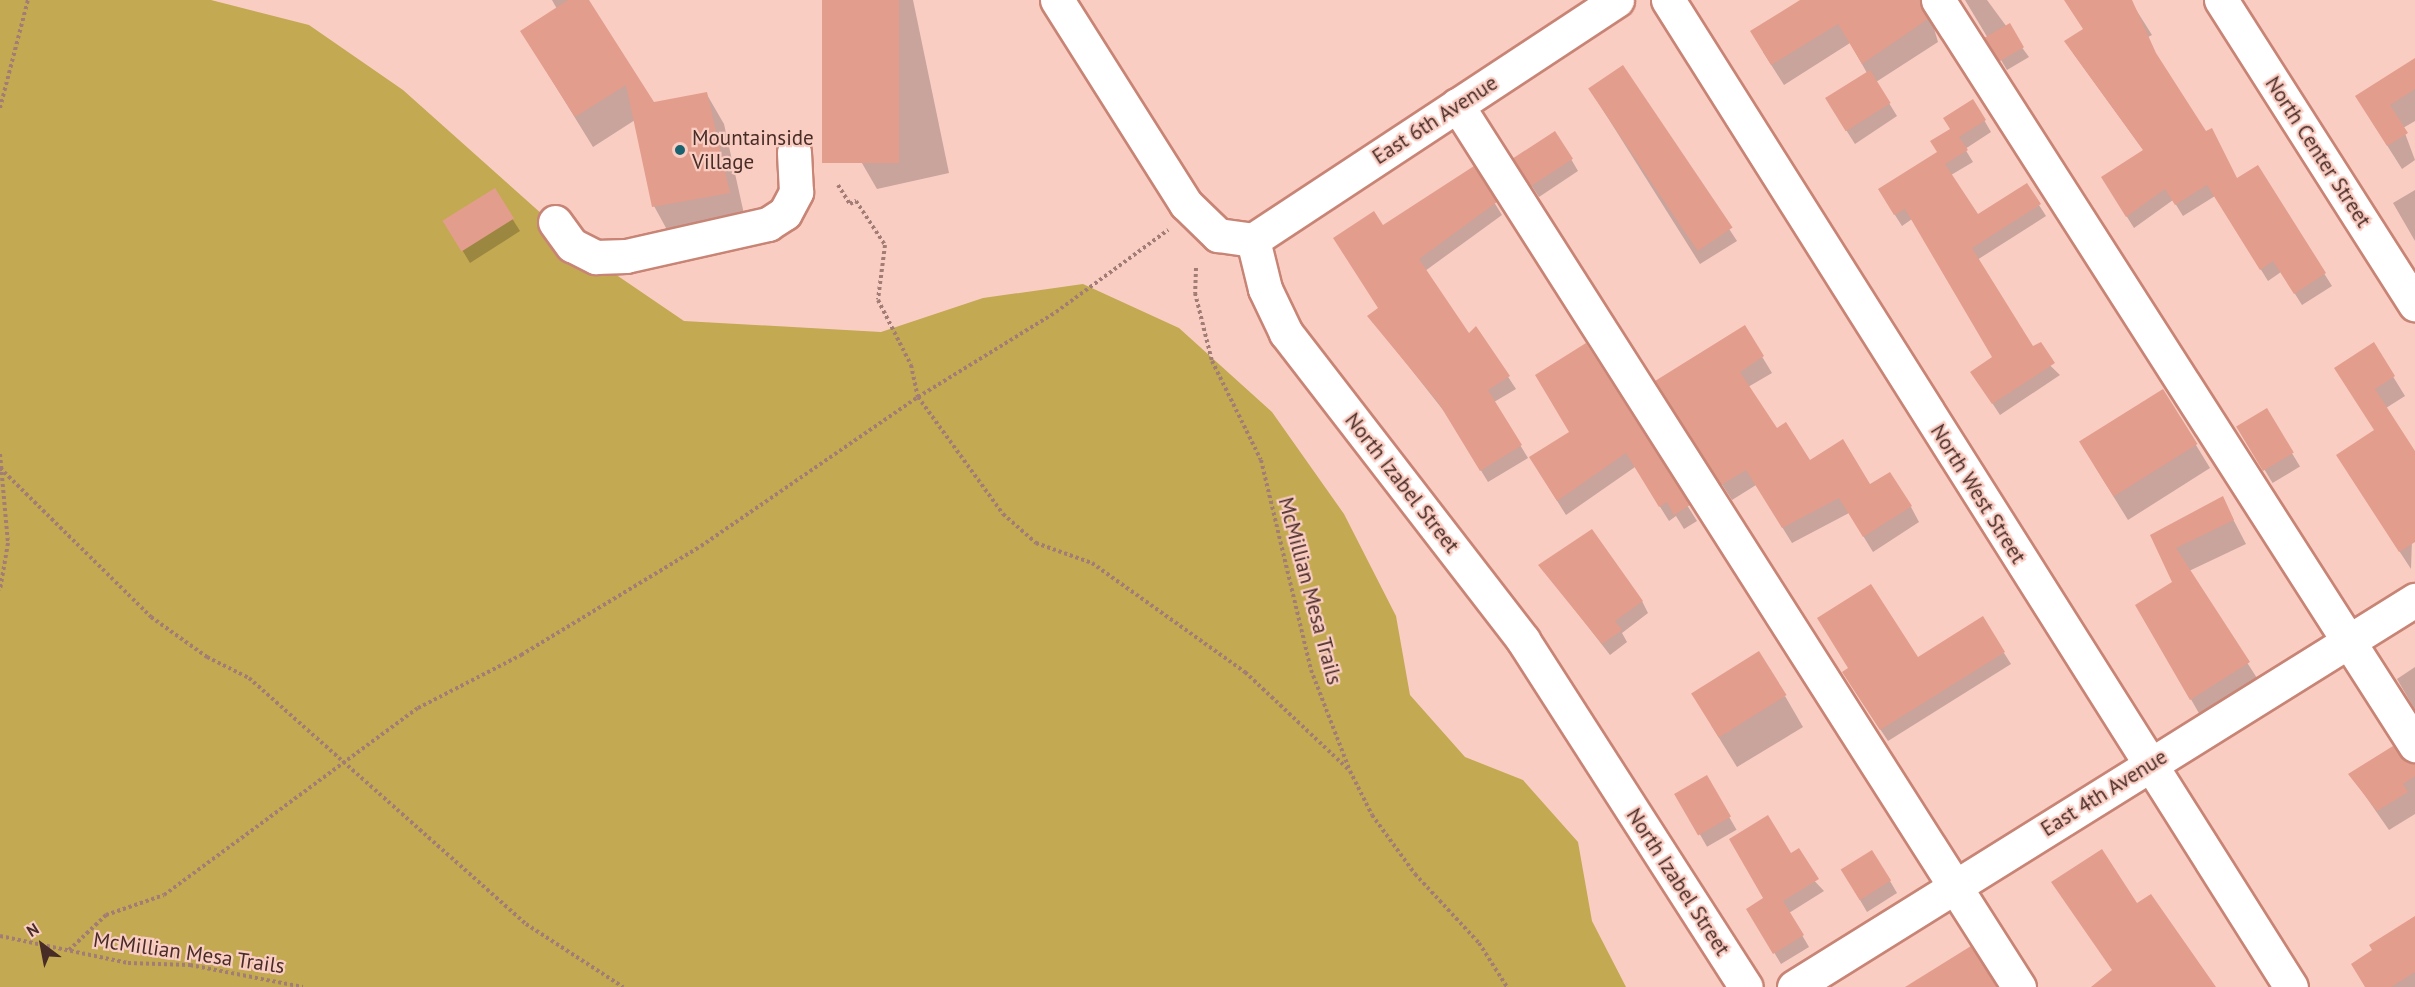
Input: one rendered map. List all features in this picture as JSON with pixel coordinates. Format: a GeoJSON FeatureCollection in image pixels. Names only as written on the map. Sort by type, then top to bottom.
{"type":"FeatureCollection","features":[{"type":"Feature","properties":{"kind":"street"},"geometry":{"type":"LineString","coordinates":[[1057,0],[1186,204],[1218,235],[1253,240]]}},
{"type":"Feature","properties":{"kind":"street","name":"East 6th Avenue"},"geometry":{"type":"LineString","coordinates":[[1253,240],[1617,0]]}},
{"type":"Feature","properties":{"kind":"street","name":"North West Street"},"geometry":{"type":"LineString","coordinates":[[1668,0],[2149,766],[2291,987]]}},
{"type":"Feature","properties":{"kind":"street"},"geometry":{"type":"LineString","coordinates":[[1938,0],[2415,745]]}},
{"type":"Feature","properties":{"kind":"street","name":"North Center Street"},"geometry":{"type":"LineString","coordinates":[[2221,0],[2415,304]]}},
{"type":"Feature","properties":{"kind":"street"},"geometry":{"type":"LineString","coordinates":[[1457,105],[2019,987]]}},
{"type":"Feature","properties":{"kind":"street"},"geometry":{"type":"LineString","coordinates":[[555,222],[572,245],[596,257],[626,256],[768,224],[785,213],[796,192],[794,152]]}},
{"type":"Feature","properties":{"kind":"street","name":"North Izabel Street"},"geometry":{"type":"LineString","coordinates":[[1253,240],[1265,289],[1286,333],[1523,640],[1746,987]]}},
{"type":"Feature","properties":{"kind":"street","name":"East 4th Avenue"},"geometry":{"type":"LineString","coordinates":[[1794,987],[2415,600]]}},
{"type":"Feature","properties":{"kind":"path"},"geometry":{"type":"LineString","coordinates":[[0,108],[28,0]]}},
{"type":"Feature","properties":{"kind":"path"},"geometry":{"type":"LineString","coordinates":[[838,185],[850,204],[856,201],[885,245],[878,300],[911,365],[918,397],[1003,514],[1036,543],[1092,563],[1245,672],[1350,771]]}},
{"type":"Feature","properties":{"kind":"path"},"geometry":{"type":"LineString","coordinates":[[69,950],[96,922],[164,895],[345,766],[418,708],[521,655],[701,546],[918,397],[1056,312],[1171,227]]}},
{"type":"Feature","properties":{"kind":"path","name":"McMillian Mesa Trails"},"geometry":{"type":"LineString","coordinates":[[1196,268],[1196,293],[1212,361],[1261,460],[1311,670],[1350,771],[1372,815],[1415,874],[1479,943],[1507,987]]}},
{"type":"Feature","properties":{"kind":"path"},"geometry":{"type":"LineString","coordinates":[[0,454],[8,543],[0,590]]}},
{"type":"Feature","properties":{"kind":"path"},"geometry":{"type":"LineString","coordinates":[[1,469],[151,617],[207,657],[249,678],[345,766],[496,892],[526,924],[623,987]]}},
{"type":"Feature","properties":{"kind":"path","name":"McMillian Mesa Trails"},"geometry":{"type":"LineString","coordinates":[[0,936],[69,950],[303,987]]}},
{"type":"Feature","properties":{"kind":"shaded area"},"geometry":{"type":"Polygon","coordinates":[[[0,0],[211,0],[309,25],[403,90],[590,257],[684,321],[881,332],[983,298],[1083,284],[1179,328],[1272,412],[1344,514],[1396,616],[1410,695],[1465,757],[1523,780],[1578,842],[1592,921],[1626,987],[0,987],[0,0]]]}},
{"type":"Feature","properties":{"kind":"building"},"geometry":{"type":"Polygon","coordinates":[[[568,0],[589,0],[654,102],[707,92],[730,193],[652,207],[626,85],[575,117],[520,31],[568,0]]]}},
{"type":"Feature","properties":{"kind":"building"},"geometry":{"type":"Polygon","coordinates":[[[822,0],[899,0],[899,163],[822,163],[822,0]]]}},
{"type":"Feature","properties":{"kind":"building"},"geometry":{"type":"Polygon","coordinates":[[[1800,0],[1919,0],[1928,19],[1862,64],[1838,24],[1771,65],[1750,31],[1800,0]]]}},
{"type":"Feature","properties":{"kind":"building"},"geometry":{"type":"Polygon","coordinates":[[[2064,0],[2132,0],[2156,53],[2206,131],[2212,128],[2237,178],[2258,165],[2326,273],[2294,294],[2273,261],[2260,270],[2207,185],[2175,205],[2165,189],[2126,217],[2101,177],[2143,150],[2064,41],[2083,29],[2064,0]]]}},
{"type":"Feature","properties":{"kind":"building"},"geometry":{"type":"Polygon","coordinates":[[[2010,23],[2024,47],[1998,62],[1984,38],[2010,23]]]}},
{"type":"Feature","properties":{"kind":"building"},"geometry":{"type":"Polygon","coordinates":[[[2415,58],[2415,89],[2390,105],[2408,133],[2387,146],[2355,96],[2415,58]]]}},
{"type":"Feature","properties":{"kind":"building"},"geometry":{"type":"Polygon","coordinates":[[[1623,65],[1733,227],[1698,251],[1588,88],[1623,65]]]}},
{"type":"Feature","properties":{"kind":"building"},"geometry":{"type":"Polygon","coordinates":[[[1870,70],[1891,103],[1846,131],[1825,98],[1870,70]]]}},
{"type":"Feature","properties":{"kind":"building"},"geometry":{"type":"Polygon","coordinates":[[[1973,99],[1986,120],[1959,137],[1968,150],[1945,164],[1978,214],[2027,183],[2041,204],[1972,248],[2033,346],[2041,342],[2055,363],[1992,404],[1970,372],[1992,357],[1905,209],[1894,215],[1878,189],[1937,152],[1930,141],[1950,129],[1943,118],[1973,99]]]}},
{"type":"Feature","properties":{"kind":"building"},"geometry":{"type":"Polygon","coordinates":[[[1555,131],[1573,159],[1531,186],[1513,158],[1555,131]]]}},
{"type":"Feature","properties":{"kind":"building"},"geometry":{"type":"Polygon","coordinates":[[[1474,166],[1497,202],[1419,259],[1469,333],[1476,326],[1510,376],[1488,390],[1522,445],[1480,471],[1438,402],[1367,316],[1378,308],[1333,238],[1374,211],[1383,225],[1474,166]]]}},
{"type":"Feature","properties":{"kind":"building"},"geometry":{"type":"Polygon","coordinates":[[[495,188],[514,219],[461,251],[442,221],[495,188]]]}},
{"type":"Feature","properties":{"kind":"building"},"geometry":{"type":"Polygon","coordinates":[[[1745,325],[1764,356],[1740,372],[1777,428],[1786,422],[1810,460],[1843,439],[1870,484],[1890,472],[1912,506],[1863,537],[1839,498],[1782,528],[1746,470],[1721,485],[1655,381],[1745,325]]]}},
{"type":"Feature","properties":{"kind":"building"},"geometry":{"type":"Polygon","coordinates":[[[2374,342],[2395,376],[2375,389],[2415,451],[2415,542],[2399,552],[2336,455],[2374,430],[2334,368],[2374,342]]]}},
{"type":"Feature","properties":{"kind":"building"},"geometry":{"type":"Polygon","coordinates":[[[1586,343],[1690,505],[1674,515],[1667,502],[1659,507],[1626,453],[1557,501],[1529,457],[1569,432],[1535,375],[1586,343]]]}},
{"type":"Feature","properties":{"kind":"building"},"geometry":{"type":"Polygon","coordinates":[[[2163,389],[2197,444],[2113,497],[2079,441],[2163,389]]]}},
{"type":"Feature","properties":{"kind":"building"},"geometry":{"type":"Polygon","coordinates":[[[2267,408],[2294,453],[2263,471],[2236,427],[2267,408]]]}},
{"type":"Feature","properties":{"kind":"building"},"geometry":{"type":"Polygon","coordinates":[[[2223,496],[2234,520],[2176,548],[2250,662],[2190,700],[2135,605],[2172,582],[2150,535],[2223,496]]]}},
{"type":"Feature","properties":{"kind":"building"},"geometry":{"type":"Polygon","coordinates":[[[1592,529],[1643,601],[1615,621],[1622,630],[1602,644],[1538,565],[1592,529]]]}},
{"type":"Feature","properties":{"kind":"building"},"geometry":{"type":"Polygon","coordinates":[[[1871,584],[1918,657],[1983,616],[2005,652],[1880,730],[1842,672],[1848,668],[1817,618],[1871,584]]]}},
{"type":"Feature","properties":{"kind":"building"},"geometry":{"type":"Polygon","coordinates":[[[1759,651],[1787,695],[1719,737],[1691,693],[1759,651]]]}},
{"type":"Feature","properties":{"kind":"building"},"geometry":{"type":"Polygon","coordinates":[[[2393,746],[2415,764],[2415,776],[2403,784],[2408,792],[2377,811],[2348,774],[2393,746]]]}},
{"type":"Feature","properties":{"kind":"building"},"geometry":{"type":"Polygon","coordinates":[[[1707,775],[1731,817],[1698,836],[1674,794],[1707,775]]]}},
{"type":"Feature","properties":{"kind":"building"},"geometry":{"type":"Polygon","coordinates":[[[1768,815],[1791,853],[1799,848],[1819,879],[1783,901],[1804,935],[1773,954],[1746,909],[1763,898],[1729,839],[1768,815]]]}},
{"type":"Feature","properties":{"kind":"building"},"geometry":{"type":"Polygon","coordinates":[[[2102,849],[2137,903],[2151,894],[2216,987],[2091,987],[2112,970],[2051,882],[2102,849]]]}},
{"type":"Feature","properties":{"kind":"building"},"geometry":{"type":"Polygon","coordinates":[[[1872,850],[1891,881],[1860,900],[1841,870],[1872,850]]]}},
{"type":"Feature","properties":{"kind":"building"},"geometry":{"type":"Polygon","coordinates":[[[2415,916],[2415,972],[2391,987],[2365,987],[2351,964],[2372,950],[2369,945],[2415,916]]]}},
{"type":"Feature","properties":{"kind":"building"},"geometry":{"type":"Polygon","coordinates":[[[1971,946],[1997,987],[1905,987],[1971,946]]]}},
{"type":"Feature","properties":{"kind":"place","name":"Mountainside Village"},"geometry":{"type":"Point","coordinates":[680,150]}}]}
